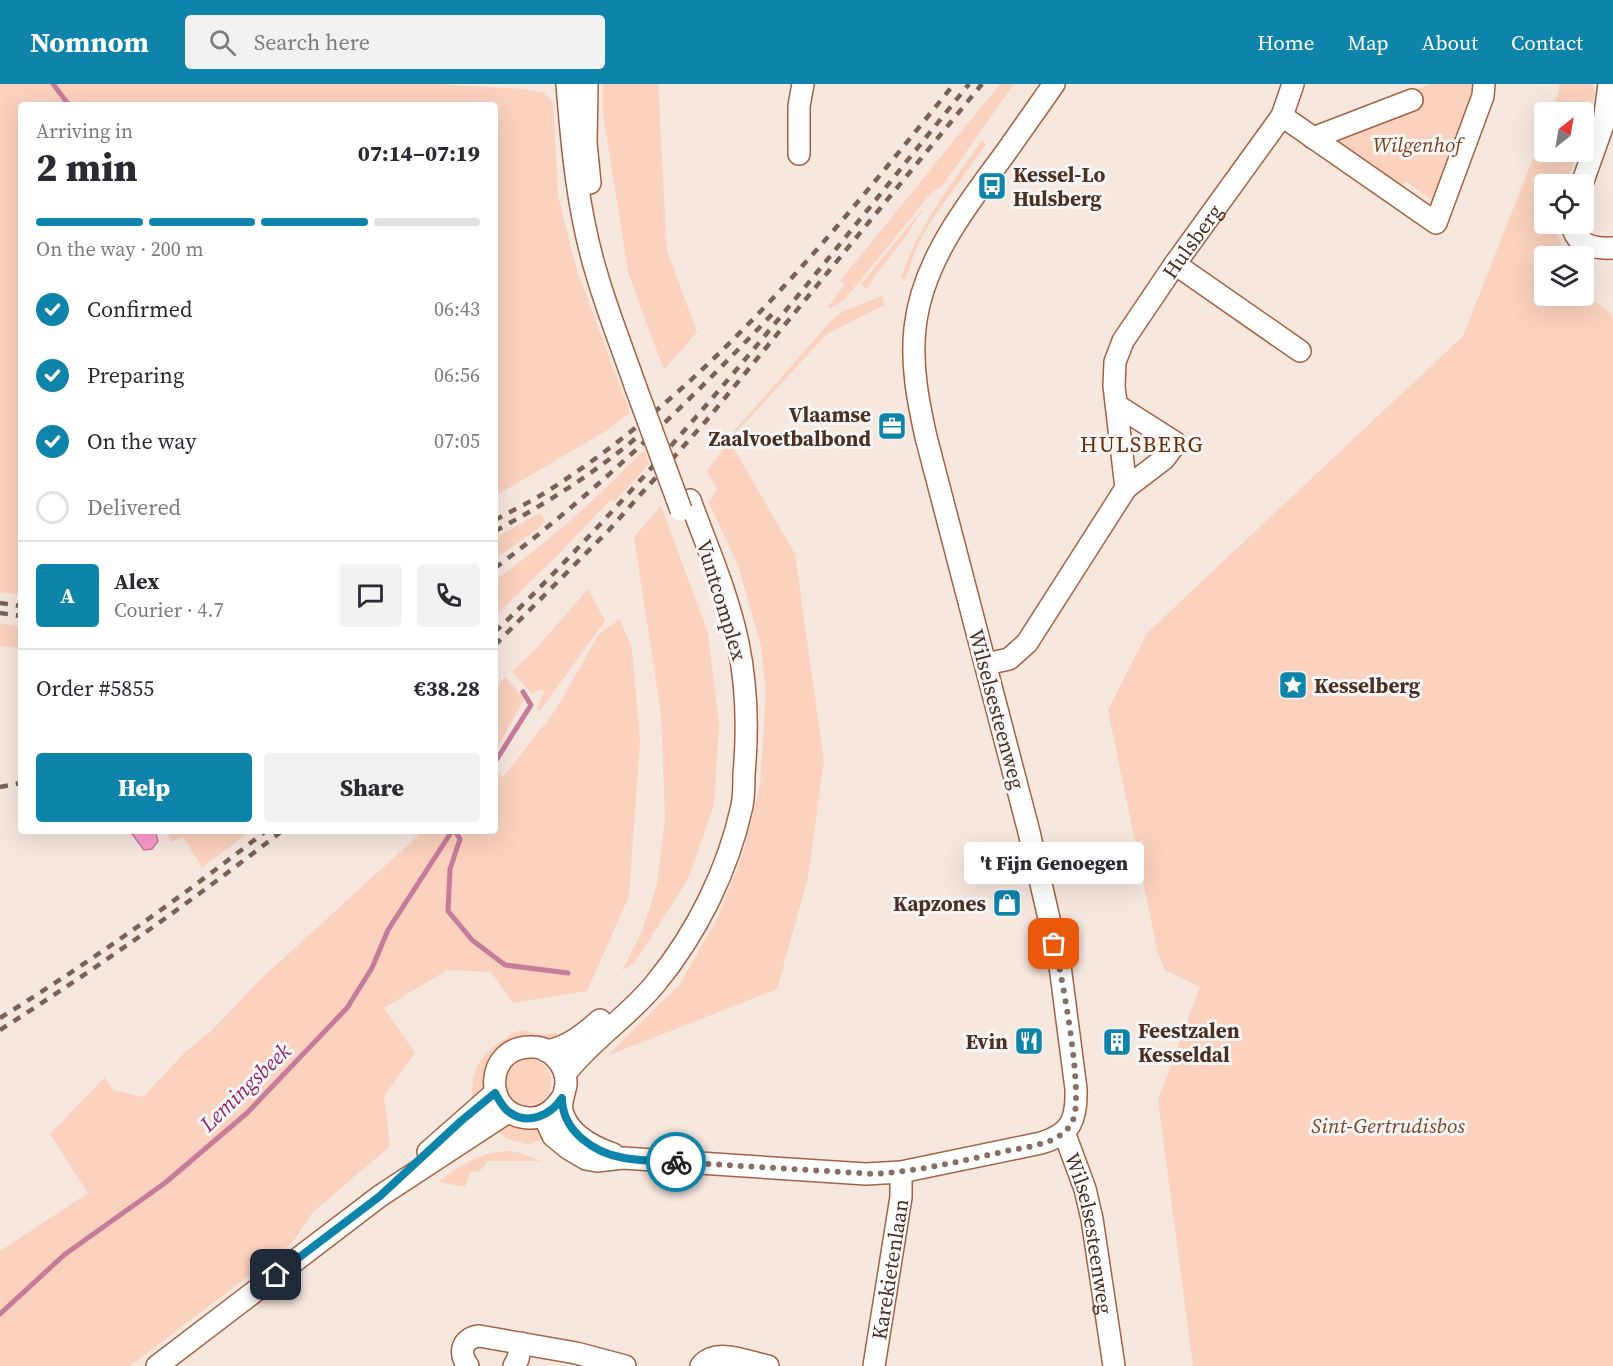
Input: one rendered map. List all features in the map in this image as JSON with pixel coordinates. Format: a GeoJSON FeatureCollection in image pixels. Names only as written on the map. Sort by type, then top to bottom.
{"type":"FeatureCollection","features":[{"type":"Feature","properties":{"kind":"street","name":"Vuntcomplex"},"geometry":{"type":"LineString","coordinates":[[565,1074],[579,1056],[632,1009],[674,960],[705,910],[726,858],[742,805],[748,734],[742,667],[730,614],[596,274],[581,208],[573,154],[567,84]]}},
{"type":"Feature","properties":{"kind":"street","name":"Vuntcomplex"},"geometry":{"type":"LineString","coordinates":[[587,84],[586,143],[595,219],[608,275],[640,385]]}},
{"type":"Feature","properties":{"kind":"street"},"geometry":{"type":"LineString","coordinates":[[799,154],[799,106],[803,84]]}},
{"type":"Feature","properties":{"kind":"street","name":"Wilselsesteenweg"},"geometry":{"type":"LineString","coordinates":[[1054,84],[967,205],[933,264],[915,327],[915,384],[939,492],[1029,832],[1060,966],[1077,1106],[1073,1121],[1064,1132],[1085,1189],[1092,1219],[1114,1366]]}},
{"type":"Feature","properties":{"kind":"street","name":"Hulsberg"},"geometry":{"type":"LineString","coordinates":[[1126,488],[1114,386],[1115,362],[1123,341],[1175,264],[1282,116],[1293,84]]}},
{"type":"Feature","properties":{"kind":"street"},"geometry":{"type":"LineString","coordinates":[[1282,116],[1436,223],[1484,96],[1484,84]]}},
{"type":"Feature","properties":{"kind":"street"},"geometry":{"type":"LineString","coordinates":[[1586,174],[1604,122],[1609,84]]}},
{"type":"Feature","properties":{"kind":"street"},"geometry":{"type":"LineString","coordinates":[[1314,138],[1412,100]]}},
{"type":"Feature","properties":{"kind":"street"},"geometry":{"type":"LineString","coordinates":[[1575,234],[1581,242],[1613,248]]}},
{"type":"Feature","properties":{"kind":"street"},"geometry":{"type":"LineString","coordinates":[[1175,264],[1300,351]]}},
{"type":"Feature","properties":{"kind":"street"},"geometry":{"type":"LineString","coordinates":[[986,664],[1009,659],[1027,643],[1126,488],[1164,459],[1176,443],[1118,406]]}},
{"type":"Feature","properties":{"kind":"street","name":"Vuntcomplex"},"geometry":{"type":"LineString","coordinates":[[546,1050],[557,1049],[581,1036],[623,1000],[651,970],[676,935],[695,899],[713,860],[728,809],[735,757],[731,668],[723,630],[686,505]]}},
{"type":"Feature","properties":{"kind":"street"},"geometry":{"type":"LineString","coordinates":[[523,1047],[546,1050],[555,1057],[565,1074],[566,1087],[562,1098],[556,1107],[544,1116],[523,1118],[508,1112],[495,1093],[496,1070],[506,1056],[523,1047]]}},
{"type":"Feature","properties":{"kind":"street"},"geometry":{"type":"LineString","coordinates":[[380,1196],[461,1121],[495,1093]]}},
{"type":"Feature","properties":{"kind":"street"},"geometry":{"type":"LineString","coordinates":[[562,1098],[562,1111],[569,1124],[582,1139],[594,1147],[623,1158]]}},
{"type":"Feature","properties":{"kind":"street"},"geometry":{"type":"LineString","coordinates":[[157,1366],[380,1196],[508,1112]]}},
{"type":"Feature","properties":{"kind":"street"},"geometry":{"type":"LineString","coordinates":[[544,1116],[553,1136],[586,1159],[597,1161],[623,1158],[866,1174],[901,1172],[1041,1143],[1057,1138],[1064,1132]]}},
{"type":"Feature","properties":{"kind":"street","name":"Karekietenlaan"},"geometry":{"type":"LineString","coordinates":[[874,1366],[902,1197],[901,1172]]}},
{"type":"Feature","properties":{"kind":"street"},"geometry":{"type":"LineString","coordinates":[[468,1366],[463,1360],[462,1351],[470,1337],[478,1335],[576,1353],[625,1366]]}},
{"type":"Feature","properties":{"kind":"street"},"geometry":{"type":"LineString","coordinates":[[514,1366],[521,1343]]}},
{"type":"Feature","properties":{"kind":"street"},"geometry":{"type":"LineString","coordinates":[[701,1366],[707,1359],[724,1357],[768,1366]]}},
{"type":"Feature","properties":{"kind":"green space"},"geometry":{"type":"Polygon","coordinates":[[[0,84],[438,84],[523,89],[544,93],[553,102],[558,196],[577,271],[630,413],[606,431],[498,494],[498,102],[18,102],[18,595],[0,592],[0,84]]]}},
{"type":"Feature","properties":{"kind":"green space"},"geometry":{"type":"Polygon","coordinates":[[[603,84],[658,84],[667,251],[697,332],[664,370],[628,272],[603,113],[603,84]]]}},
{"type":"Feature","properties":{"kind":"green space"},"geometry":{"type":"Polygon","coordinates":[[[1000,84],[1014,84],[942,186],[932,192],[844,300],[828,307],[845,284],[840,281],[1000,84]]]}},
{"type":"Feature","properties":{"kind":"green space","name":"Wilgenhof"},"geometry":{"type":"Polygon","coordinates":[[[1430,84],[1482,84],[1438,200],[1432,200],[1407,182],[1398,186],[1338,142],[1338,136],[1410,92],[1430,84]]]}},
{"type":"Feature","properties":{"kind":"green space"},"geometry":{"type":"Polygon","coordinates":[[[1559,84],[1593,84],[1595,95],[1593,102],[1555,102],[1559,84]]]}},
{"type":"Feature","properties":{"kind":"green space"},"geometry":{"type":"Polygon","coordinates":[[[982,140],[986,144],[931,221],[916,249],[905,280],[901,278],[926,223],[982,140]]]}},
{"type":"Feature","properties":{"kind":"green space","name":"Sint-Gertrudisbos"},"geometry":{"type":"Polygon","coordinates":[[[1534,156],[1534,162],[1574,162],[1570,174],[1534,174],[1534,234],[1557,234],[1562,246],[1534,246],[1534,306],[1594,306],[1594,301],[1613,315],[1613,1366],[1193,1366],[1158,1100],[1200,987],[1165,970],[1158,954],[1108,710],[1147,633],[1463,336],[1534,156]]]}},
{"type":"Feature","properties":{"kind":"green space"},"geometry":{"type":"Polygon","coordinates":[[[922,210],[905,238],[867,289],[861,284],[922,210]]]}},
{"type":"Feature","properties":{"kind":"green space"},"geometry":{"type":"Polygon","coordinates":[[[882,296],[884,305],[827,334],[729,440],[795,554],[824,761],[808,877],[777,989],[607,1056],[680,984],[717,919],[743,854],[760,785],[766,695],[761,646],[738,565],[709,503],[717,489],[707,471],[729,441],[728,438],[830,322],[843,311],[882,296]]]}},
{"type":"Feature","properties":{"kind":"green space"},"geometry":{"type":"Polygon","coordinates":[[[644,450],[649,464],[614,502],[611,499],[498,613],[498,578],[535,550],[609,485],[644,450]]]}},
{"type":"Feature","properties":{"kind":"green space"},"geometry":{"type":"Polygon","coordinates":[[[661,506],[708,633],[719,723],[714,805],[688,879],[635,962],[622,971],[642,931],[657,885],[665,817],[661,714],[634,537],[661,506]]]}},
{"type":"Feature","properties":{"kind":"green space"},"geometry":{"type":"Polygon","coordinates":[[[540,513],[545,519],[539,528],[498,557],[498,536],[540,513]]]}},
{"type":"Feature","properties":{"kind":"green space"},"geometry":{"type":"Polygon","coordinates":[[[588,589],[605,621],[539,712],[537,708],[545,691],[541,689],[532,694],[512,672],[534,651],[588,589]]]}},
{"type":"Feature","properties":{"kind":"green space"},"geometry":{"type":"Polygon","coordinates":[[[620,619],[632,649],[640,742],[629,896],[587,991],[513,1003],[491,972],[447,970],[384,1008],[415,1053],[384,1096],[390,1146],[312,1213],[292,1243],[130,1366],[0,1366],[0,1251],[88,1193],[50,1134],[105,1077],[113,1090],[143,1097],[185,1052],[210,1032],[263,977],[420,834],[498,834],[498,773],[503,777],[555,711],[599,634],[620,619]]]}},
{"type":"Feature","properties":{"kind":"green space"},"geometry":{"type":"Polygon","coordinates":[[[0,624],[18,626],[18,648],[0,646],[0,624]]]}},
{"type":"Feature","properties":{"kind":"green space"},"geometry":{"type":"Polygon","coordinates":[[[505,677],[525,698],[498,747],[498,684],[505,677]]]}},
{"type":"Feature","properties":{"kind":"green space"},"geometry":{"type":"Polygon","coordinates":[[[167,834],[247,834],[202,867],[183,837],[171,842],[167,834]]]}},
{"type":"Feature","properties":{"kind":"green space"},"geometry":{"type":"Polygon","coordinates":[[[522,1030],[543,1035],[555,1033],[561,1037],[486,1072],[481,1094],[475,1099],[472,1097],[473,1079],[482,1058],[511,1034],[522,1030]]]}},
{"type":"Feature","properties":{"kind":"green space"},"geometry":{"type":"Polygon","coordinates":[[[528,1059],[544,1066],[551,1082],[544,1098],[528,1105],[512,1098],[505,1082],[512,1066],[528,1059]]]}},
{"type":"Feature","properties":{"kind":"green space"},"geometry":{"type":"Polygon","coordinates":[[[512,1123],[522,1124],[547,1136],[530,1145],[507,1139],[495,1128],[512,1123]]]}},
{"type":"Feature","properties":{"kind":"green space"},"geometry":{"type":"Polygon","coordinates":[[[507,1151],[517,1152],[541,1161],[487,1161],[481,1170],[470,1172],[465,1187],[438,1182],[478,1157],[507,1151]]]}},
{"type":"Feature","properties":{"kind":"shaded area"},"geometry":{"type":"Polygon","coordinates":[[[132,834],[156,834],[158,841],[152,849],[144,850],[132,834]]]}},
{"type":"Feature","properties":{"kind":"waterway","name":"Lemingsbeek"},"geometry":{"type":"LineString","coordinates":[[53,84],[67,102]]}},
{"type":"Feature","properties":{"kind":"waterway","name":"Lemingsbeek"},"geometry":{"type":"LineString","coordinates":[[498,757],[531,705],[523,692]]}},
{"type":"Feature","properties":{"kind":"waterway","name":"Lemingsbeek"},"geometry":{"type":"LineString","coordinates":[[0,1314],[64,1255],[165,1183],[247,1113],[347,1008],[372,968],[388,930],[450,834]]}},
{"type":"Feature","properties":{"kind":"waterway"},"geometry":{"type":"LineString","coordinates":[[457,834],[460,839],[450,869],[448,911],[472,940],[505,965],[568,973]]}},
{"type":"Feature","properties":{"kind":"railway"},"geometry":{"type":"LineString","coordinates":[[498,518],[543,494],[603,453],[660,407],[714,358],[815,252],[954,84]]}},
{"type":"Feature","properties":{"kind":"railway"},"geometry":{"type":"LineString","coordinates":[[498,629],[621,502],[681,434],[798,295],[969,84]]}},
{"type":"Feature","properties":{"kind":"railway"},"geometry":{"type":"LineString","coordinates":[[498,642],[609,530],[706,421],[982,84]]}},
{"type":"Feature","properties":{"kind":"railway"},"geometry":{"type":"LineString","coordinates":[[498,566],[570,508],[642,444],[777,309]]}},
{"type":"Feature","properties":{"kind":"railway"},"geometry":{"type":"LineString","coordinates":[[498,529],[568,488],[636,438]]}},
{"type":"Feature","properties":{"kind":"railway"},"geometry":{"type":"LineString","coordinates":[[0,603],[18,606]]}},
{"type":"Feature","properties":{"kind":"railway"},"geometry":{"type":"LineString","coordinates":[[0,613],[18,616]]}},
{"type":"Feature","properties":{"kind":"railway"},"geometry":{"type":"LineString","coordinates":[[0,787],[18,784]]}},
{"type":"Feature","properties":{"kind":"railway"},"geometry":{"type":"LineString","coordinates":[[0,1018],[135,928],[262,834]]}},
{"type":"Feature","properties":{"kind":"railway"},"geometry":{"type":"LineString","coordinates":[[0,1030],[143,934],[278,834]]}},
{"type":"Feature","properties":{"kind":"way so far"},"geometry":{"type":"LineString","coordinates":[[676,1162],[875,1174],[901,1172],[992,1155],[1057,1138],[1073,1121],[1077,1106],[1060,966],[1054,944]]}},
{"type":"Feature","properties":{"kind":"place","name":"Kessel-Lo Hulsberg"},"geometry":{"type":"Point","coordinates":[992,186]}},
{"type":"Feature","properties":{"kind":"place","name":"Vlaamse Zaalvoetbalbond"},"geometry":{"type":"Point","coordinates":[892,426]}},
{"type":"Feature","properties":{"kind":"place","name":"Kesselberg"},"geometry":{"type":"Point","coordinates":[1293,685]}},
{"type":"Feature","properties":{"kind":"place","name":"Kapzones"},"geometry":{"type":"Point","coordinates":[1007,903]}},
{"type":"Feature","properties":{"kind":"place","name":"'t Fijn Genoegen"},"geometry":{"type":"Point","coordinates":[1054,944]}},
{"type":"Feature","properties":{"kind":"place","name":"Evin"},"geometry":{"type":"Point","coordinates":[1029,1041]}},
{"type":"Feature","properties":{"kind":"place","name":"Feestzalen Kesseldal"},"geometry":{"type":"Point","coordinates":[1117,1042]}},
{"type":"Feature","properties":{"kind":"district","name":"HULSBERG"},"geometry":{"type":"Point","coordinates":[1142,444]}},
{"type":"Feature","properties":{"kind":"route"},"geometry":{"type":"LineString","coordinates":[[276,1275],[380,1196],[461,1121],[495,1093],[508,1112],[523,1118],[535,1118],[550,1113],[562,1098],[562,1111],[569,1124],[582,1139],[594,1147],[623,1158],[676,1162]]}}]}
